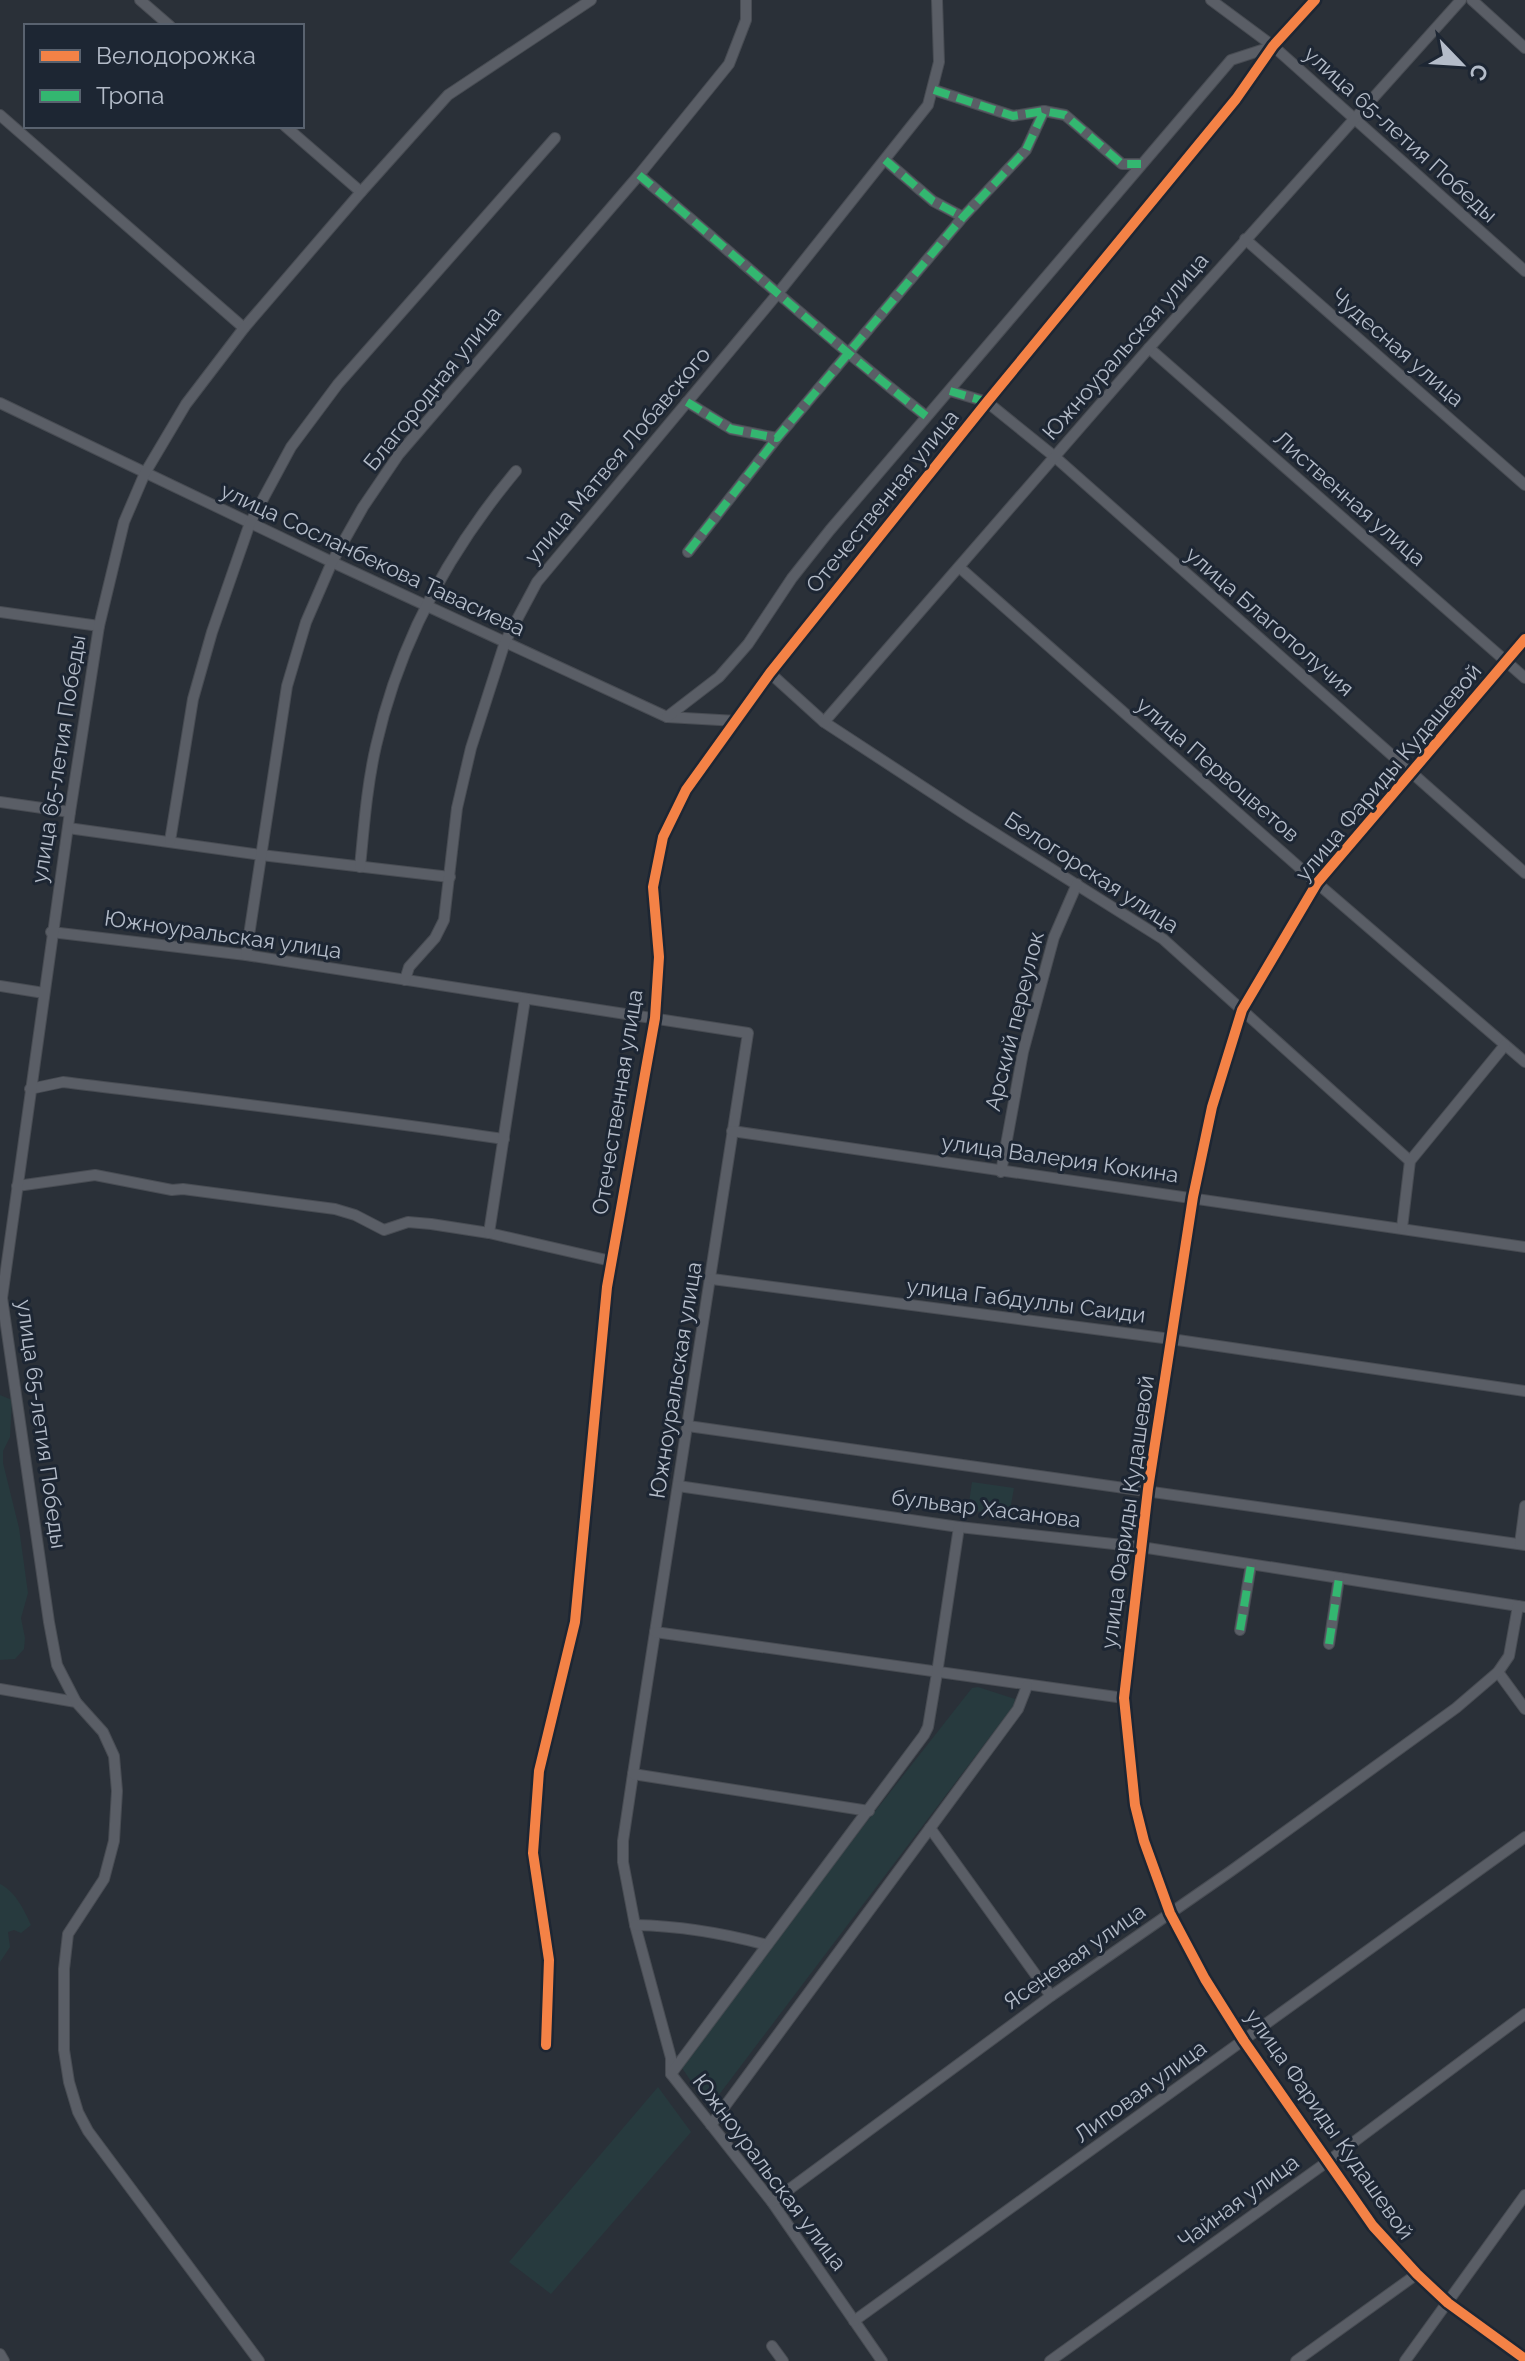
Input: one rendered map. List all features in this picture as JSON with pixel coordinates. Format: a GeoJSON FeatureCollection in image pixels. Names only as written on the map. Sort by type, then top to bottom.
{"type":"FeatureCollection","features":[{"type":"Feature","properties":{"kind":"street"},"geometry":{"type":"LineString","coordinates":[[140,0],[168,24]]}},
{"type":"Feature","properties":{"kind":"street","name":"улица 65-летия Победы"},"geometry":{"type":"LineString","coordinates":[[259,2361],[88,2131],[78,2112],[69,2082],[64,2050],[64,1969],[68,1934],[104,1879],[114,1841],[117,1791],[114,1756],[103,1732],[76,1702],[57,1665],[2,1298],[4,1242],[17,1186],[51,932],[99,626],[124,522],[145,473],[186,404],[244,328],[448,95],[591,0]]}},
{"type":"Feature","properties":{"kind":"street","name":"Благородная улица"},"geometry":{"type":"LineString","coordinates":[[246,955],[287,686],[306,622],[332,562],[363,507],[399,454],[639,175],[729,64],[746,20],[746,0]]}},
{"type":"Feature","properties":{"kind":"street","name":"улица Матвея Лобавского"},"geometry":{"type":"LineString","coordinates":[[405,980],[409,967],[435,938],[444,920],[457,808],[471,748],[505,642],[537,582],[779,292],[928,105],[939,62],[937,0]]}},
{"type":"Feature","properties":{"kind":"street","name":"улица 65-летия Победы"},"geometry":{"type":"LineString","coordinates":[[1211,0],[1273,46],[1525,271]]}},
{"type":"Feature","properties":{"kind":"street","name":"Отечественная улица"},"geometry":{"type":"LineString","coordinates":[[546,2045],[549,1960],[533,1853],[539,1771],[575,1622],[611,1261],[655,1018],[659,957],[653,887],[663,837],[686,790],[770,673],[987,402],[1227,111],[1273,46],[1315,0]]}},
{"type":"Feature","properties":{"kind":"street","name":"Южноуральская улица"},"geometry":{"type":"LineString","coordinates":[[824,722],[1245,239],[1461,0]]}},
{"type":"Feature","properties":{"kind":"street"},"geometry":{"type":"LineString","coordinates":[[1472,0],[1525,48]]}},
{"type":"Feature","properties":{"kind":"street"},"geometry":{"type":"LineString","coordinates":[[667,717],[719,677],[748,644],[792,578],[926,416],[1231,60],[1273,46]]}},
{"type":"Feature","properties":{"kind":"street"},"geometry":{"type":"LineString","coordinates":[[934,90],[1013,116],[1044,111],[1065,115],[1122,164],[1141,164]]}},
{"type":"Feature","properties":{"kind":"street"},"geometry":{"type":"LineString","coordinates":[[688,552],[777,438],[963,217],[1026,150],[1044,111]]}},
{"type":"Feature","properties":{"kind":"street"},"geometry":{"type":"LineString","coordinates":[[0,115],[244,328]]}},
{"type":"Feature","properties":{"kind":"street"},"geometry":{"type":"LineString","coordinates":[[287,128],[361,192]]}},
{"type":"Feature","properties":{"kind":"street"},"geometry":{"type":"LineString","coordinates":[[170,841],[193,699],[212,632],[250,523],[291,447],[338,384],[555,138]]}},
{"type":"Feature","properties":{"kind":"street"},"geometry":{"type":"LineString","coordinates":[[885,160],[933,201],[963,217]]}},
{"type":"Feature","properties":{"kind":"street"},"geometry":{"type":"LineString","coordinates":[[639,175],[849,355],[926,416]]}},
{"type":"Feature","properties":{"kind":"street","name":"Чудесная улица"},"geometry":{"type":"LineString","coordinates":[[1245,239],[1525,485]]}},
{"type":"Feature","properties":{"kind":"street","name":"Лиственная улица"},"geometry":{"type":"LineString","coordinates":[[1149,348],[1525,678]]}},
{"type":"Feature","properties":{"kind":"street"},"geometry":{"type":"LineString","coordinates":[[950,391],[987,402]]}},
{"type":"Feature","properties":{"kind":"street"},"geometry":{"type":"LineString","coordinates":[[687,402],[731,429],[777,438]]}},
{"type":"Feature","properties":{"kind":"street","name":"улица Благополучия"},"geometry":{"type":"LineString","coordinates":[[987,402],[1055,457],[1525,873]]}},
{"type":"Feature","properties":{"kind":"street","name":"улица Сосланбекова Тавасиева"},"geometry":{"type":"LineString","coordinates":[[0,403],[332,562],[667,717],[737,721]]}},
{"type":"Feature","properties":{"kind":"street"},"geometry":{"type":"LineString","coordinates":[[360,867],[366,803],[377,743],[399,672],[426,605],[459,545],[516,471]]}},
{"type":"Feature","properties":{"kind":"street","name":"улица Первоцветов"},"geometry":{"type":"LineString","coordinates":[[959,567],[1525,1062]]}},
{"type":"Feature","properties":{"kind":"street"},"geometry":{"type":"LineString","coordinates":[[0,612],[99,626]]}},
{"type":"Feature","properties":{"kind":"street","name":"улица Фариды Кудашевой"},"geometry":{"type":"LineString","coordinates":[[1525,639],[1317,883],[1242,1010],[1212,1107],[1193,1197],[1148,1489],[1124,1698],[1135,1805],[1144,1841],[1170,1913],[1205,1979],[1244,2041],[1373,2226],[1448,2303],[1525,2359]]}},
{"type":"Feature","properties":{"kind":"street","name":"Белогорская улица"},"geometry":{"type":"LineString","coordinates":[[770,673],[824,722],[1163,939],[1410,1161]]}},
{"type":"Feature","properties":{"kind":"street"},"geometry":{"type":"LineString","coordinates":[[0,802],[70,812]]}},
{"type":"Feature","properties":{"kind":"street"},"geometry":{"type":"LineString","coordinates":[[68,828],[450,877]]}},
{"type":"Feature","properties":{"kind":"street","name":"Арский переулок"},"geometry":{"type":"LineString","coordinates":[[1001,1172],[1023,1052],[1054,937],[1077,884]]}},
{"type":"Feature","properties":{"kind":"street","name":"Южноуральская улица"},"geometry":{"type":"LineString","coordinates":[[51,932],[246,955],[748,1033],[633,1774],[623,1862],[635,1925],[671,2058],[671,2074],[772,2202],[882,2361]]}},
{"type":"Feature","properties":{"kind":"street"},"geometry":{"type":"LineString","coordinates":[[0,986],[44,993]]}},
{"type":"Feature","properties":{"kind":"street"},"geometry":{"type":"LineString","coordinates":[[489,1233],[525,999]]}},
{"type":"Feature","properties":{"kind":"street"},"geometry":{"type":"LineString","coordinates":[[1402,1228],[1410,1161],[1505,1045]]}},
{"type":"Feature","properties":{"kind":"street"},"geometry":{"type":"LineString","coordinates":[[30,1089],[63,1082],[273,1110],[362,1118],[504,1139]]}},
{"type":"Feature","properties":{"kind":"street","name":"улица Валерия Кокина"},"geometry":{"type":"LineString","coordinates":[[732,1131],[1525,1247]]}},
{"type":"Feature","properties":{"kind":"street"},"geometry":{"type":"LineString","coordinates":[[17,1186],[95,1175],[172,1190],[335,1209],[384,1230],[408,1222],[489,1233],[611,1261]]}},
{"type":"Feature","properties":{"kind":"street","name":"улица Габдуллы Саиди"},"geometry":{"type":"LineString","coordinates":[[712,1279],[1171,1339],[1525,1391]]}},
{"type":"Feature","properties":{"kind":"street","name":"бульвар Хасанова"},"geometry":{"type":"LineString","coordinates":[[688,1426],[1522,1544]]}},
{"type":"Feature","properties":{"kind":"street","name":"бульвар Хасанова"},"geometry":{"type":"LineString","coordinates":[[678,1486],[959,1527],[1141,1547],[1521,1606]]}},
{"type":"Feature","properties":{"kind":"street"},"geometry":{"type":"LineString","coordinates":[[1522,1544],[1525,1506]]}},
{"type":"Feature","properties":{"kind":"street"},"geometry":{"type":"LineString","coordinates":[[671,2074],[924,1735],[928,1727],[959,1527]]}},
{"type":"Feature","properties":{"kind":"street"},"geometry":{"type":"LineString","coordinates":[[1240,1630],[1251,1565]]}},
{"type":"Feature","properties":{"kind":"street"},"geometry":{"type":"LineString","coordinates":[[1329,1644],[1339,1578]]}},
{"type":"Feature","properties":{"kind":"street","name":"Ясеневая улица"},"geometry":{"type":"LineString","coordinates":[[772,2202],[1051,1996],[1456,1708],[1498,1672],[1509,1656],[1521,1606]]}},
{"type":"Feature","properties":{"kind":"street"},"geometry":{"type":"LineString","coordinates":[[655,1632],[1124,1698]]}},
{"type":"Feature","properties":{"kind":"street"},"geometry":{"type":"LineString","coordinates":[[1498,1672],[1525,1709]]}},
{"type":"Feature","properties":{"kind":"street"},"geometry":{"type":"LineString","coordinates":[[711,2125],[1018,1709],[1027,1686]]}},
{"type":"Feature","properties":{"kind":"street"},"geometry":{"type":"LineString","coordinates":[[0,1689],[76,1702]]}},
{"type":"Feature","properties":{"kind":"street"},"geometry":{"type":"LineString","coordinates":[[633,1774],[869,1811]]}},
{"type":"Feature","properties":{"kind":"street"},"geometry":{"type":"LineString","coordinates":[[930,1828],[1051,1996]]}},
{"type":"Feature","properties":{"kind":"street","name":"Липовая улица"},"geometry":{"type":"LineString","coordinates":[[854,2321],[1525,1837]]}},
{"type":"Feature","properties":{"kind":"street"},"geometry":{"type":"LineString","coordinates":[[635,1925],[678,1926],[767,1945]]}},
{"type":"Feature","properties":{"kind":"street","name":"Чайная улица"},"geometry":{"type":"LineString","coordinates":[[1050,2361],[1327,2162],[1525,2014]]}},
{"type":"Feature","properties":{"kind":"street"},"geometry":{"type":"LineString","coordinates":[[1405,2361],[1525,2195]]}},
{"type":"Feature","properties":{"kind":"street"},"geometry":{"type":"LineString","coordinates":[[1296,2361],[1417,2274]]}},
{"type":"Feature","properties":{"kind":"street"},"geometry":{"type":"LineString","coordinates":[[772,2346],[783,2361]]}},
{"type":"Feature","properties":{"kind":"street"},"geometry":{"type":"LineString","coordinates":[[0,2354],[4,2361]]}},
{"type":"Feature","properties":{"kind":"green space"},"geometry":{"type":"Polygon","coordinates":[[[0,1395],[12,1400],[10,1437],[3,1451],[3,1463],[19,1528],[28,1593],[21,1618],[24,1649],[15,1659],[0,1660],[0,1395]]]}},
{"type":"Feature","properties":{"kind":"green space"},"geometry":{"type":"Polygon","coordinates":[[[972,1482],[1014,1488],[1009,1516],[968,1510],[972,1482]]]}},
{"type":"Feature","properties":{"kind":"green space"},"geometry":{"type":"Polygon","coordinates":[[[978,1687],[1015,1699],[1014,1705],[709,2108],[678,2062],[972,1688],[978,1687]]]}},
{"type":"Feature","properties":{"kind":"green space"},"geometry":{"type":"Polygon","coordinates":[[[0,1884],[15,1897],[31,1925],[21,1933],[14,1930],[8,1932],[10,1947],[0,1962],[0,1884]]]}},
{"type":"Feature","properties":{"kind":"green space"},"geometry":{"type":"Polygon","coordinates":[[[658,2087],[691,2132],[551,2294],[509,2262],[658,2087]]]}},
{"type":"Feature","properties":{"kind":"marked path"},"geometry":{"type":"LineString","coordinates":[[934,90],[1013,116],[1044,111]]}},
{"type":"Feature","properties":{"kind":"marked path"},"geometry":{"type":"LineString","coordinates":[[687,402],[731,429],[777,438],[963,217],[1026,150],[1044,111],[1065,115],[1122,164],[1141,164]]}},
{"type":"Feature","properties":{"kind":"marked path"},"geometry":{"type":"LineString","coordinates":[[885,160],[933,201],[963,217]]}},
{"type":"Feature","properties":{"kind":"marked path"},"geometry":{"type":"LineString","coordinates":[[639,175],[926,416]]}},
{"type":"Feature","properties":{"kind":"marked path"},"geometry":{"type":"LineString","coordinates":[[950,391],[987,402]]}},
{"type":"Feature","properties":{"kind":"marked path"},"geometry":{"type":"LineString","coordinates":[[688,552],[777,438]]}},
{"type":"Feature","properties":{"kind":"marked path"},"geometry":{"type":"LineString","coordinates":[[1240,1630],[1251,1565]]}},
{"type":"Feature","properties":{"kind":"marked path"},"geometry":{"type":"LineString","coordinates":[[1329,1644],[1339,1578]]}},
{"type":"Feature","properties":{"kind":"cycle path"},"geometry":{"type":"LineString","coordinates":[[546,2045],[549,1960],[533,1853],[539,1771],[575,1622],[607,1287],[655,1018],[659,957],[653,887],[663,837],[686,790],[770,673],[1236,99],[1273,46],[1315,0]]}},
{"type":"Feature","properties":{"kind":"cycle path"},"geometry":{"type":"LineString","coordinates":[[1525,639],[1317,883],[1242,1010],[1212,1107],[1193,1197],[1148,1489],[1124,1698],[1135,1805],[1144,1841],[1170,1913],[1205,1979],[1244,2041],[1373,2226],[1448,2303],[1525,2359]]}}]}
